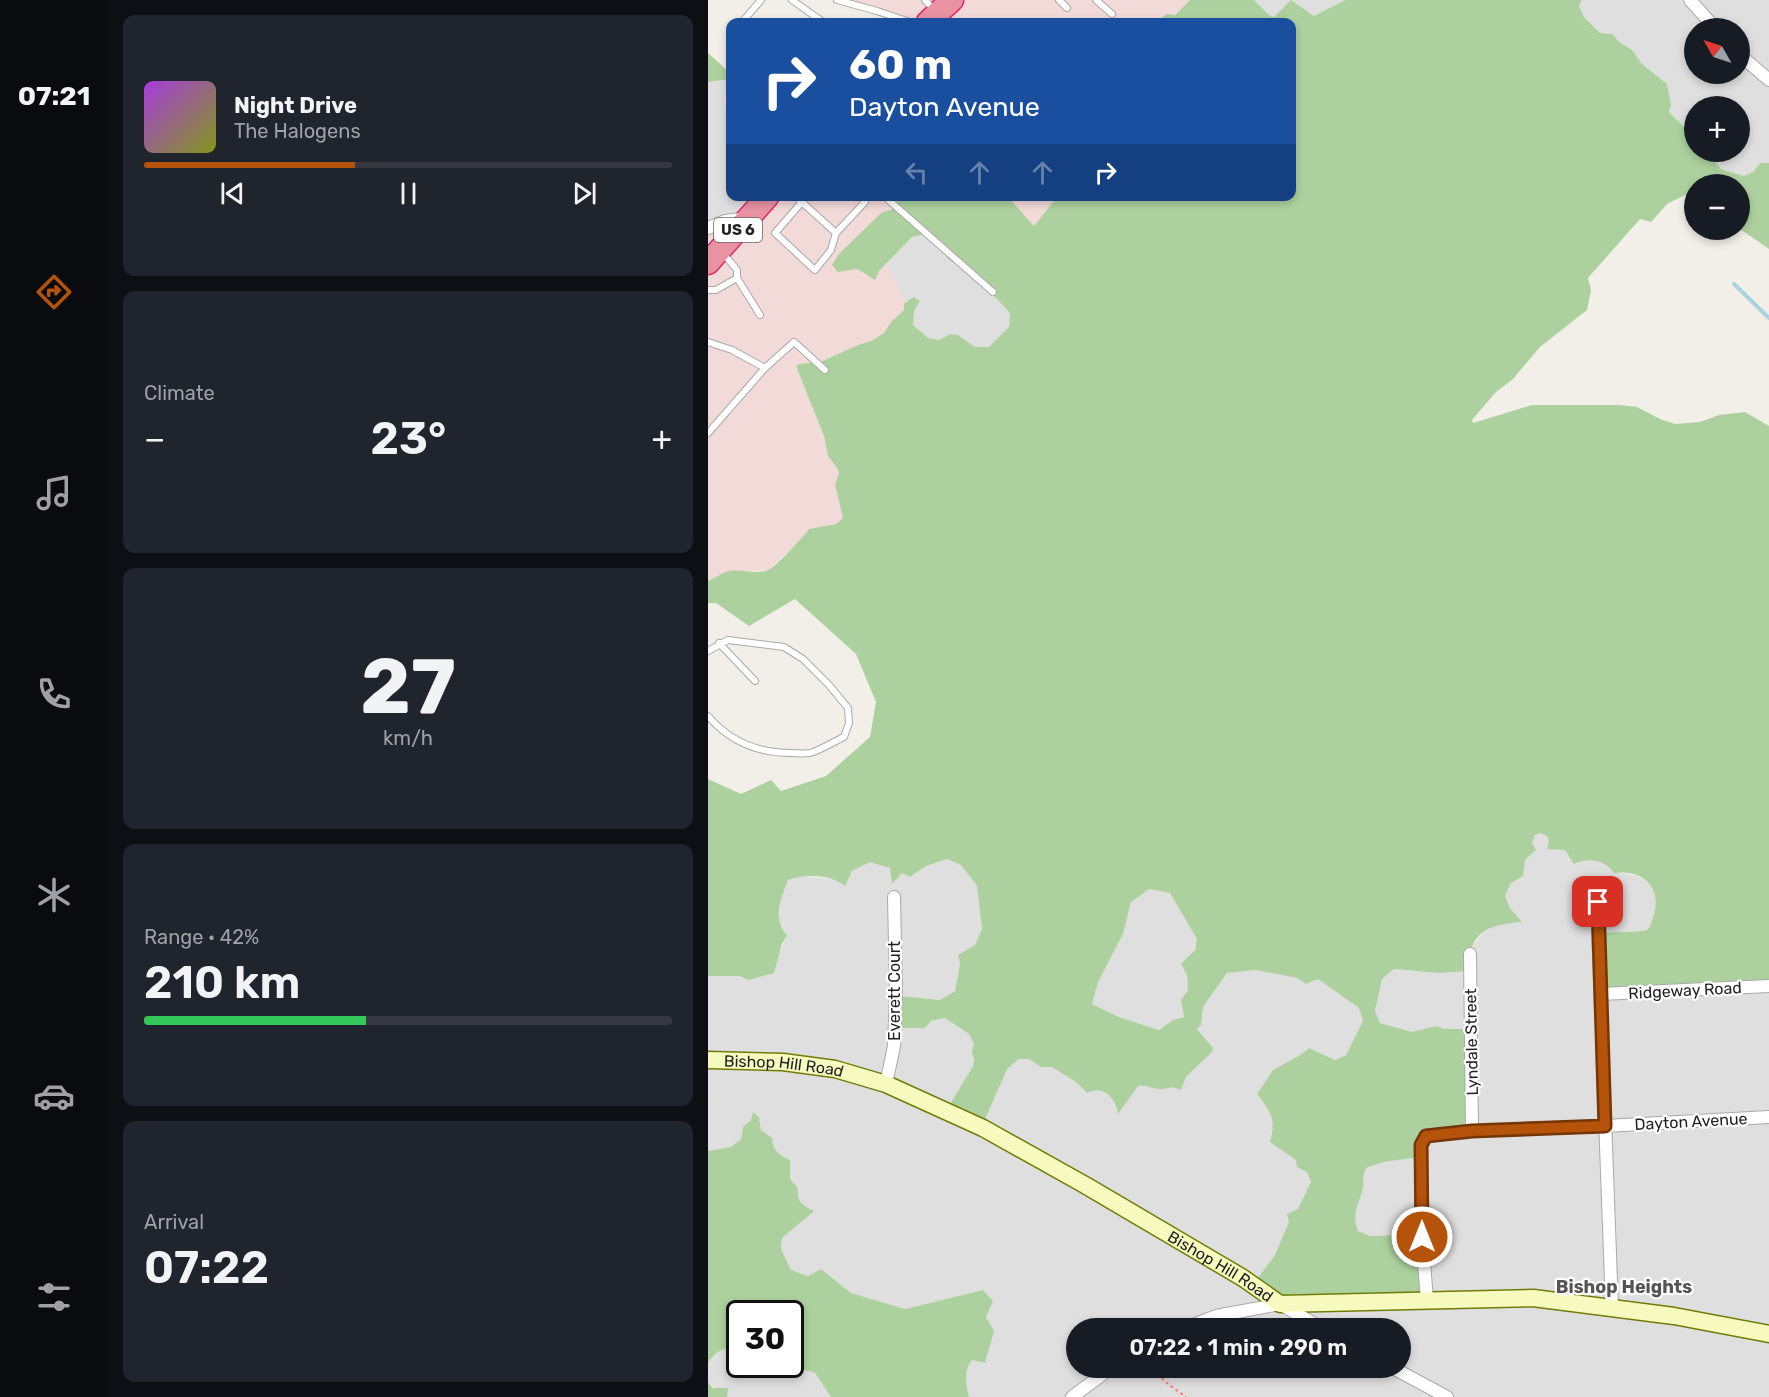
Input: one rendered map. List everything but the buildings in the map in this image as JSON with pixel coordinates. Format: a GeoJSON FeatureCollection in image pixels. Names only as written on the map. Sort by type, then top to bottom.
{"type":"FeatureCollection","features":[{"type":"Feature","properties":{"kind":"highway","name":"US 6"},"geometry":{"type":"LineString","coordinates":[[714,256],[764,201]]}},
{"type":"Feature","properties":{"kind":"street"},"geometry":{"type":"LineString","coordinates":[[1690,0],[1706,18]]}},
{"type":"Feature","properties":{"kind":"street"},"geometry":{"type":"LineString","coordinates":[[1750,64],[1769,80]]}},
{"type":"Feature","properties":{"kind":"street"},"geometry":{"type":"LineString","coordinates":[[708,228],[725,221],[749,218]]}},
{"type":"Feature","properties":{"kind":"street","name":"Everett Court"},"geometry":{"type":"LineString","coordinates":[[886,1084],[894,1046],[896,991],[894,897]]}},
{"type":"Feature","properties":{"kind":"street"},"geometry":{"type":"LineString","coordinates":[[1598,902],[1612,1308]]}},
{"type":"Feature","properties":{"kind":"street","name":"Lyndale Street"},"geometry":{"type":"LineString","coordinates":[[1470,954],[1472,1131]]}},
{"type":"Feature","properties":{"kind":"street","name":"Ridgeway Road"},"geometry":{"type":"LineString","coordinates":[[1601,994],[1769,986]]}},
{"type":"Feature","properties":{"kind":"street","name":"Bishop Hill Road"},"geometry":{"type":"LineString","coordinates":[[708,1060],[737,1059],[794,1063],[835,1069],[886,1084],[983,1128],[1243,1278],[1280,1304],[1533,1298],[1674,1316],[1769,1334]]}},
{"type":"Feature","properties":{"kind":"street","name":"Dayton Avenue"},"geometry":{"type":"LineString","coordinates":[[1427,1300],[1422,1237],[1421,1145],[1426,1136],[1472,1131],[1769,1117]]}},
{"type":"Feature","properties":{"kind":"street"},"geometry":{"type":"LineString","coordinates":[[1211,1318],[1280,1304],[1304,1318]]}},
{"type":"Feature","properties":{"kind":"street"},"geometry":{"type":"LineString","coordinates":[[1072,1397],[1098,1378]]}},
{"type":"Feature","properties":{"kind":"street"},"geometry":{"type":"LineString","coordinates":[[1411,1378],[1447,1397]]}},
{"type":"Feature","properties":{"kind":"lane"},"geometry":{"type":"LineString","coordinates":[[745,18],[760,0]]}},
{"type":"Feature","properties":{"kind":"lane"},"geometry":{"type":"LineString","coordinates":[[792,0],[817,18]]}},
{"type":"Feature","properties":{"kind":"lane"},"geometry":{"type":"LineString","coordinates":[[837,0],[899,18]]}},
{"type":"Feature","properties":{"kind":"lane"},"geometry":{"type":"LineString","coordinates":[[1059,0],[1067,8]]}},
{"type":"Feature","properties":{"kind":"lane"},"geometry":{"type":"LineString","coordinates":[[1096,0],[1112,14]]}},
{"type":"Feature","properties":{"kind":"lane"},"geometry":{"type":"LineString","coordinates":[[796,201],[775,233],[814,270],[831,250],[836,233],[864,201]]}},
{"type":"Feature","properties":{"kind":"lane"},"geometry":{"type":"LineString","coordinates":[[801,201],[836,233]]}},
{"type":"Feature","properties":{"kind":"lane"},"geometry":{"type":"LineString","coordinates":[[890,201],[993,292]]}},
{"type":"Feature","properties":{"kind":"lane"},"geometry":{"type":"LineString","coordinates":[[714,256],[737,270],[737,278],[760,315]]}},
{"type":"Feature","properties":{"kind":"lane"},"geometry":{"type":"LineString","coordinates":[[708,290],[716,290],[737,278]]}},
{"type":"Feature","properties":{"kind":"lane"},"geometry":{"type":"LineString","coordinates":[[708,342],[732,350],[765,368]]}},
{"type":"Feature","properties":{"kind":"lane"},"geometry":{"type":"LineString","coordinates":[[708,433],[765,368],[794,342],[825,370]]}},
{"type":"Feature","properties":{"kind":"lane"},"geometry":{"type":"LineString","coordinates":[[708,651],[728,640],[784,647],[803,659],[829,685],[848,708],[849,723],[844,737],[836,741],[809,753],[783,753],[759,750],[738,742],[717,727],[708,716]]}},
{"type":"Feature","properties":{"kind":"lane"},"geometry":{"type":"LineString","coordinates":[[719,643],[754,681]]}},
{"type":"Feature","properties":{"kind":"path"},"geometry":{"type":"LineString","coordinates":[[1162,1378],[1186,1397]]}},
{"type":"Feature","properties":{"kind":"shaded area"},"geometry":{"type":"Polygon","coordinates":[[[846,0],[1190,0],[1175,15],[1167,14],[1161,18],[884,18],[853,6],[846,0]]]}},
{"type":"Feature","properties":{"kind":"shaded area"},"geometry":{"type":"Polygon","coordinates":[[[1254,0],[1345,0],[1314,17],[1274,17],[1270,16],[1254,0]]]}},
{"type":"Feature","properties":{"kind":"shaded area"},"geometry":{"type":"Polygon","coordinates":[[[1582,0],[1769,0],[1769,163],[1760,163],[1748,174],[1737,174],[1721,169],[1715,162],[1750,162],[1750,96],[1684,96],[1684,127],[1669,112],[1671,105],[1667,84],[1642,64],[1632,50],[1618,41],[1613,34],[1600,33],[1584,17],[1579,6],[1582,0]]]}},
{"type":"Feature","properties":{"kind":"shaded area"},"geometry":{"type":"Polygon","coordinates":[[[726,79],[726,201],[767,201],[708,234],[708,82],[726,79]]]}},
{"type":"Feature","properties":{"kind":"shaded area"},"geometry":{"type":"Polygon","coordinates":[[[767,201],[898,201],[838,271],[857,269],[867,276],[879,271],[887,263],[905,304],[904,310],[891,322],[884,333],[871,341],[820,362],[824,436],[828,456],[839,473],[835,485],[843,518],[836,524],[809,529],[799,542],[768,570],[730,571],[708,581],[708,234],[767,201]]]}},
{"type":"Feature","properties":{"kind":"shaded area"},"geometry":{"type":"Polygon","coordinates":[[[1012,201],[1054,201],[1034,226],[1012,201]]]}},
{"type":"Feature","properties":{"kind":"shaded area"},"geometry":{"type":"Polygon","coordinates":[[[925,234],[957,265],[970,267],[988,283],[992,294],[1010,313],[1009,327],[989,347],[975,347],[958,335],[950,334],[939,340],[927,338],[913,325],[913,297],[905,304],[887,263],[912,237],[925,234]]]}},
{"type":"Feature","properties":{"kind":"shaded area"},"geometry":{"type":"Polygon","coordinates":[[[1540,833],[1547,836],[1549,841],[1547,849],[1565,850],[1579,861],[1597,860],[1620,873],[1637,876],[1649,882],[1654,889],[1657,907],[1650,927],[1642,932],[1631,930],[1769,985],[1769,1397],[969,1397],[966,1367],[990,1326],[986,1317],[992,1301],[983,1290],[905,1309],[851,1293],[821,1269],[808,1276],[791,1270],[781,1249],[782,1238],[801,1203],[797,1197],[798,1188],[790,1179],[790,1160],[776,1152],[772,1138],[761,1130],[759,1117],[754,1113],[751,1120],[743,1127],[742,1139],[731,1147],[708,1151],[708,976],[740,976],[748,980],[774,968],[787,935],[779,921],[780,902],[788,880],[799,876],[838,880],[870,861],[890,868],[892,883],[902,873],[910,877],[926,866],[947,859],[961,865],[977,886],[982,929],[975,945],[960,963],[955,991],[941,1000],[900,996],[896,1028],[924,1028],[931,1022],[945,1018],[969,1034],[974,1044],[973,1066],[947,1109],[1019,1059],[1029,1059],[1041,1067],[1052,1067],[1076,1082],[1086,1093],[1092,1090],[1101,1091],[1111,1097],[1117,1105],[1118,1113],[1138,1086],[1145,1084],[1159,1089],[1169,1086],[1181,1089],[1186,1077],[1212,1052],[1197,1029],[1201,1025],[1203,1007],[1227,973],[1255,970],[1297,978],[1306,984],[1318,979],[1359,1008],[1363,1021],[1346,1055],[1335,1060],[1308,1048],[1273,1070],[1257,1094],[1274,1121],[1270,1142],[1296,1160],[1307,1172],[1311,1182],[1304,1201],[1290,1222],[1275,1255],[1254,1283],[1420,1234],[1370,1236],[1358,1231],[1354,1219],[1363,1191],[1362,1177],[1366,1168],[1383,1162],[1420,1157],[1469,1029],[1445,1029],[1436,1026],[1412,1032],[1380,1023],[1375,1011],[1382,979],[1394,969],[1439,973],[1469,952],[1483,932],[1497,924],[1521,922],[1510,908],[1505,896],[1511,883],[1523,876],[1525,860],[1536,850],[1532,843],[1535,835],[1540,833]]]}},
{"type":"Feature","properties":{"kind":"shaded area"},"geometry":{"type":"Polygon","coordinates":[[[1149,889],[1170,893],[1197,939],[1187,975],[1188,991],[1181,1000],[1184,1017],[1173,1020],[1159,1030],[1119,1017],[1092,1004],[1098,982],[1123,934],[1131,902],[1149,889]]]}},
{"type":"Feature","properties":{"kind":"shaded area"},"geometry":{"type":"Polygon","coordinates":[[[722,1348],[726,1348],[726,1378],[804,1378],[804,1370],[815,1373],[831,1397],[727,1397],[708,1382],[708,1363],[722,1348]]]}},
{"type":"Feature","properties":{"kind":"green space"},"geometry":{"type":"Polygon","coordinates":[[[1190,0],[1254,0],[1270,16],[1274,17],[1291,0],[1314,16],[1345,0],[1582,0],[1579,6],[1584,17],[1600,33],[1613,34],[1618,41],[1632,50],[1642,64],[1667,84],[1671,105],[1669,112],[1684,127],[1684,162],[1715,162],[1721,169],[1737,174],[1684,174],[1684,196],[1667,204],[1651,222],[1640,219],[1588,278],[1591,290],[1587,310],[1540,347],[1513,379],[1496,392],[1472,420],[1473,423],[1532,405],[1620,405],[1637,407],[1675,424],[1700,422],[1719,415],[1745,412],[1769,426],[1769,985],[1605,993],[1603,933],[1648,929],[1655,908],[1653,890],[1643,878],[1635,874],[1614,873],[1606,865],[1596,861],[1574,864],[1565,850],[1547,849],[1549,841],[1547,836],[1540,833],[1535,835],[1532,843],[1536,850],[1525,860],[1523,876],[1511,883],[1505,896],[1510,908],[1522,922],[1498,925],[1482,933],[1472,947],[1467,971],[1439,973],[1394,969],[1382,979],[1375,1011],[1380,1023],[1412,1032],[1436,1026],[1445,1029],[1469,1029],[1471,1129],[1428,1135],[1420,1157],[1383,1162],[1366,1168],[1363,1189],[1356,1211],[1355,1220],[1358,1231],[1370,1236],[1420,1234],[1426,1298],[1280,1304],[1254,1283],[1275,1255],[1289,1222],[1287,1214],[1298,1209],[1311,1182],[1307,1172],[1297,1167],[1296,1160],[1270,1142],[1273,1127],[1271,1116],[1257,1094],[1273,1070],[1309,1048],[1335,1060],[1346,1055],[1363,1021],[1359,1008],[1318,979],[1306,984],[1297,978],[1255,970],[1227,973],[1203,1007],[1201,1025],[1197,1029],[1213,1048],[1212,1052],[1186,1077],[1181,1090],[1172,1087],[1160,1089],[1138,1086],[1118,1114],[1115,1103],[1108,1094],[1098,1091],[1087,1093],[1076,1082],[1052,1067],[1041,1067],[1029,1059],[1019,1059],[1007,1069],[982,1126],[947,1109],[973,1066],[974,1044],[969,1034],[945,1018],[931,1021],[925,1028],[896,1028],[900,996],[940,1000],[955,991],[960,963],[958,955],[975,945],[982,929],[977,886],[961,865],[947,859],[926,866],[910,877],[902,873],[892,884],[890,868],[870,862],[852,871],[845,886],[832,879],[817,876],[788,880],[779,908],[782,929],[787,935],[782,944],[774,973],[748,980],[740,976],[708,976],[708,779],[741,794],[771,780],[781,791],[826,776],[870,737],[876,702],[856,654],[795,599],[749,626],[716,603],[708,603],[708,581],[729,571],[768,570],[796,545],[809,529],[836,524],[843,518],[835,485],[839,473],[828,456],[824,436],[796,366],[820,362],[871,341],[884,333],[891,322],[904,310],[904,304],[913,297],[920,301],[914,311],[913,325],[928,338],[939,340],[950,334],[958,335],[975,347],[989,347],[1009,327],[1010,313],[992,294],[988,283],[970,267],[957,265],[947,258],[943,246],[925,234],[912,237],[879,271],[875,280],[857,269],[838,272],[832,265],[839,254],[882,212],[891,210],[898,201],[1012,201],[1034,226],[1054,201],[1296,201],[1296,18],[1161,18],[1167,14],[1175,15],[1190,0]],[[1149,889],[1131,902],[1123,934],[1098,982],[1092,1004],[1119,1017],[1159,1030],[1173,1020],[1184,1017],[1181,1000],[1188,990],[1187,975],[1181,964],[1195,950],[1197,939],[1170,893],[1149,889]]]}},
{"type":"Feature","properties":{"kind":"green space"},"geometry":{"type":"Polygon","coordinates":[[[708,53],[726,69],[726,80],[708,82],[708,53]]]}},
{"type":"Feature","properties":{"kind":"green space"},"geometry":{"type":"Polygon","coordinates":[[[1760,163],[1769,163],[1769,249],[1750,236],[1748,174],[1760,163]]]}},
{"type":"Feature","properties":{"kind":"green space"},"geometry":{"type":"Polygon","coordinates":[[[753,1112],[759,1117],[761,1130],[772,1138],[775,1150],[790,1160],[790,1179],[798,1188],[799,1200],[814,1211],[782,1238],[781,1249],[791,1270],[808,1276],[821,1269],[851,1293],[905,1309],[983,1290],[993,1301],[986,1317],[994,1331],[985,1363],[972,1360],[966,1373],[969,1397],[831,1397],[815,1373],[804,1370],[804,1300],[726,1300],[726,1348],[708,1363],[708,1151],[731,1147],[741,1139],[743,1127],[751,1120],[753,1112]]]}},
{"type":"Feature","properties":{"kind":"green space"},"geometry":{"type":"Polygon","coordinates":[[[708,1382],[713,1388],[728,1388],[727,1397],[708,1397],[708,1382]]]}},
{"type":"Feature","properties":{"kind":"waterway"},"geometry":{"type":"LineString","coordinates":[[1734,284],[1769,318]]}},
{"type":"Feature","properties":{"kind":"district","name":"Bishop Heights"},"geometry":{"type":"Point","coordinates":[1624,1287]}},
{"type":"Feature","properties":{"kind":"route"},"geometry":{"type":"LineString","coordinates":[[1422,1237],[1421,1145],[1426,1136],[1472,1131],[1605,1126],[1598,902]]}}]}
